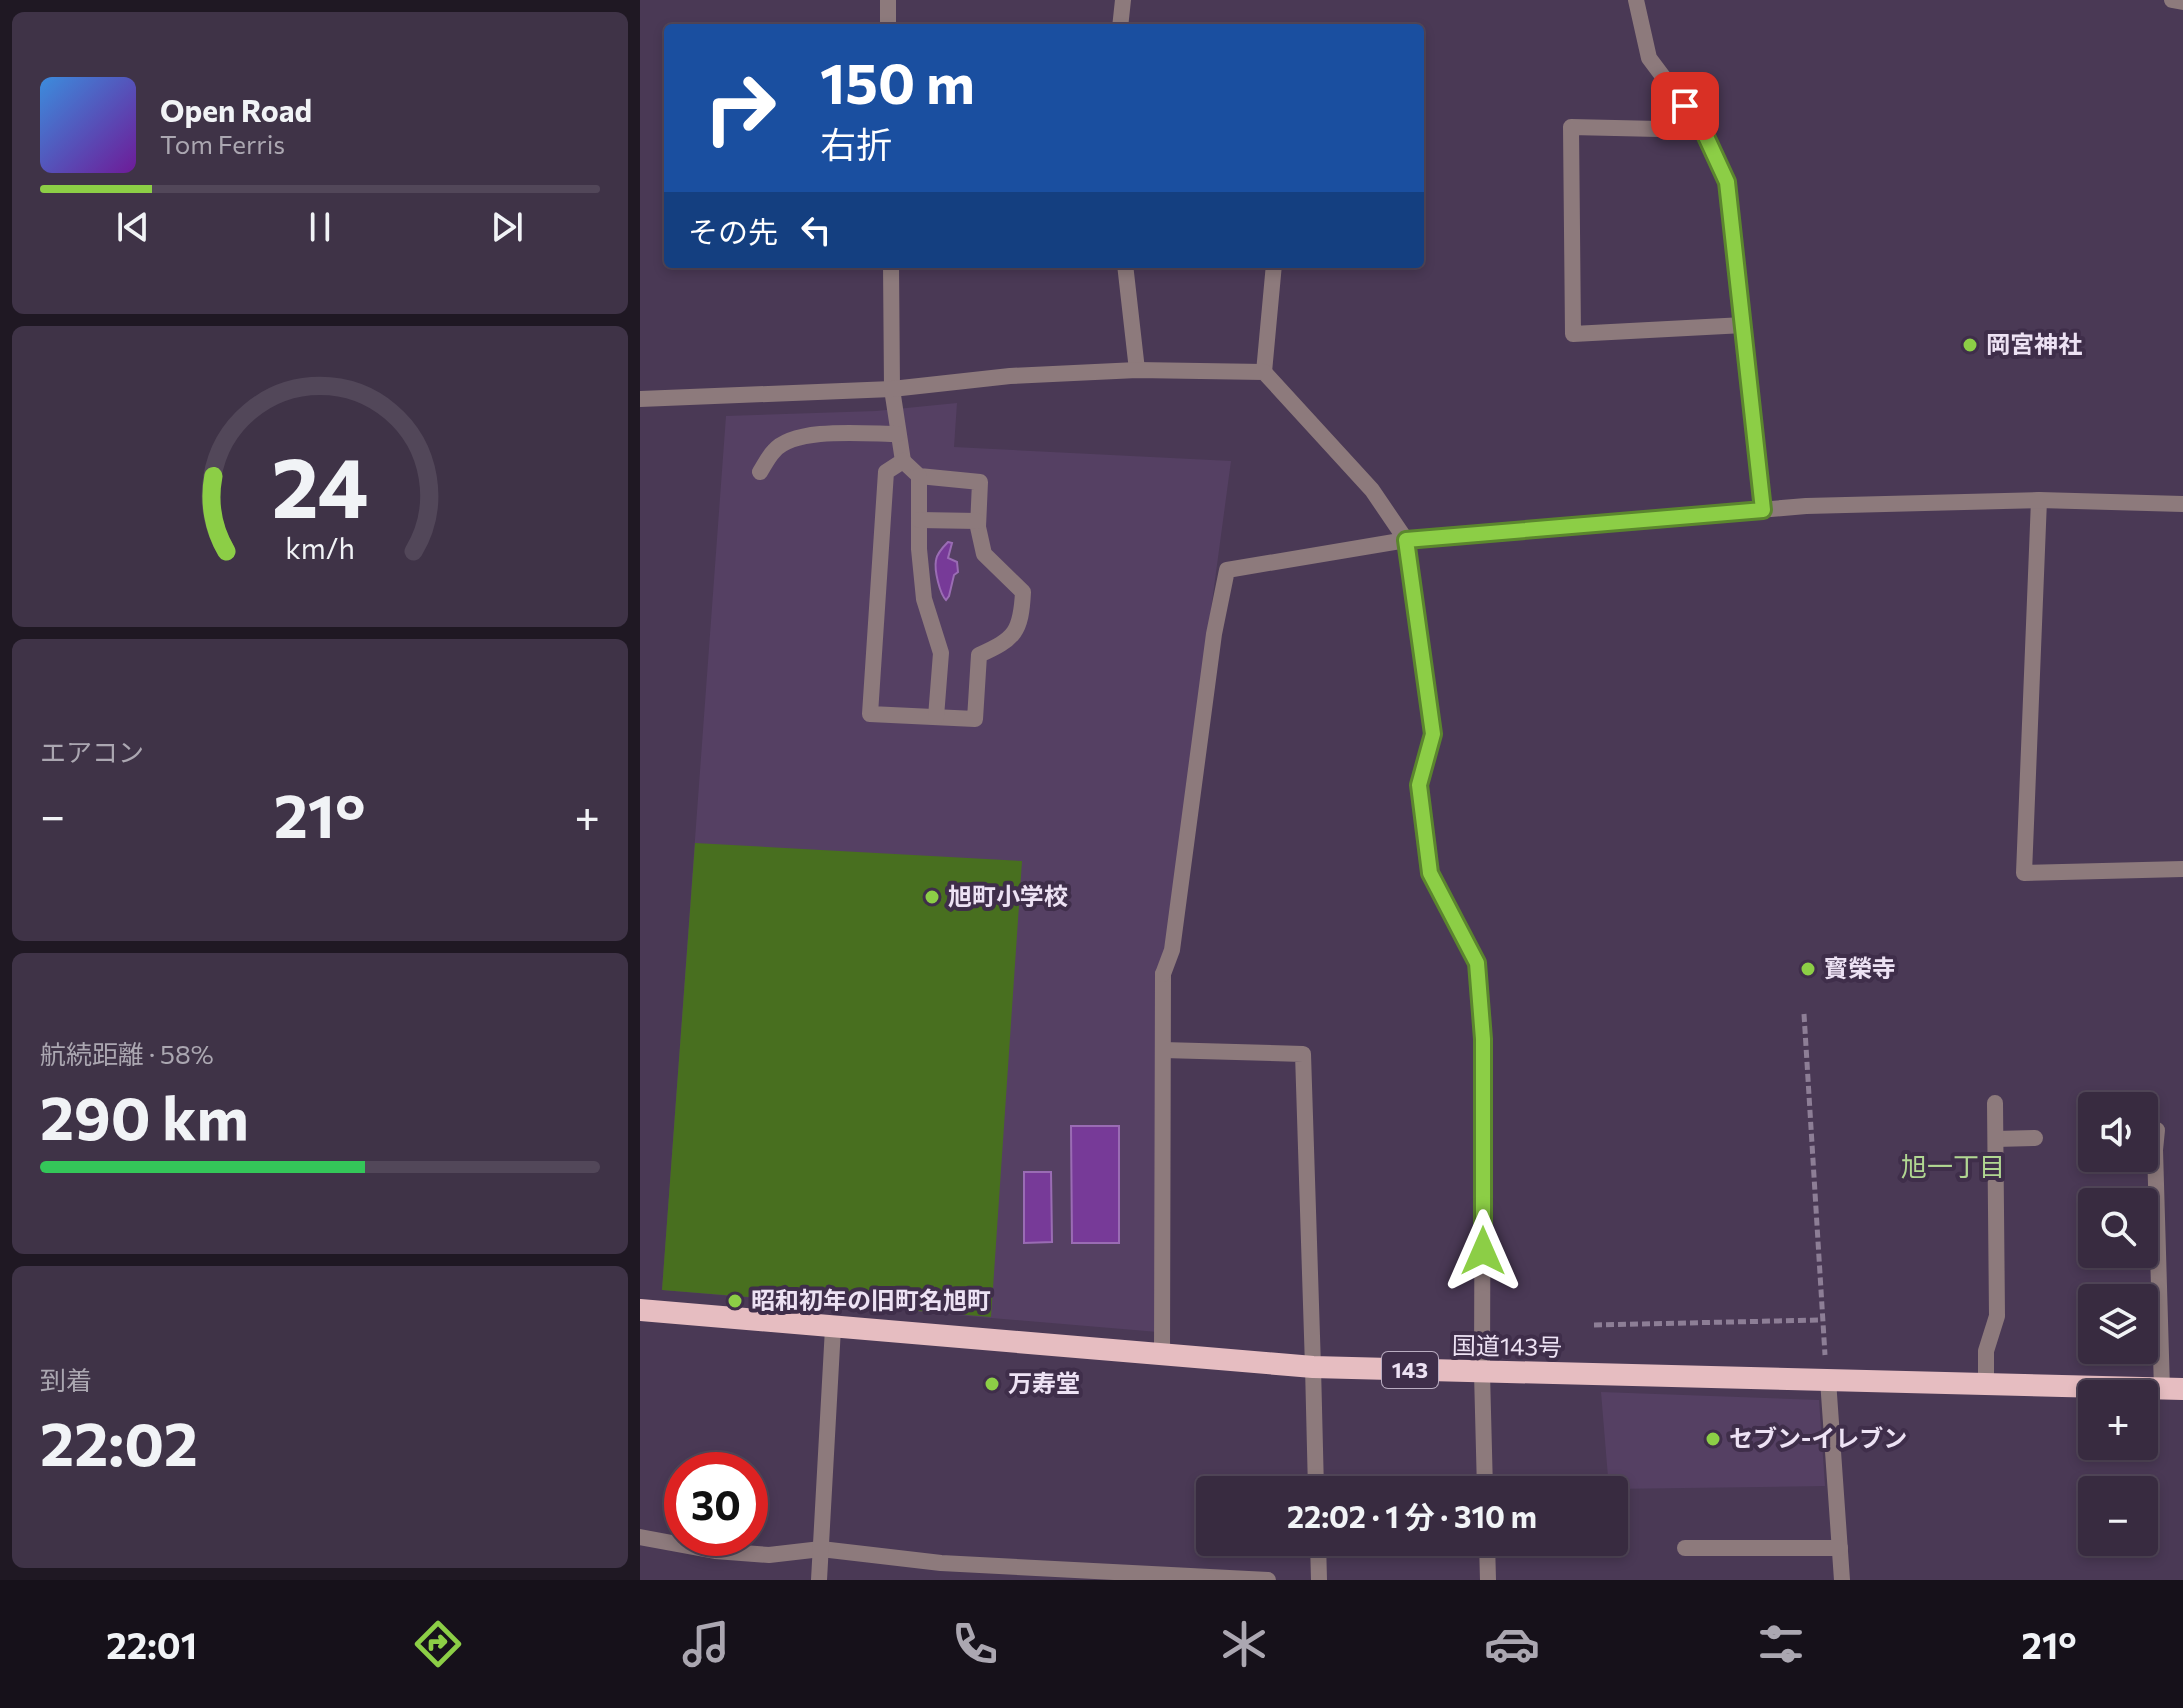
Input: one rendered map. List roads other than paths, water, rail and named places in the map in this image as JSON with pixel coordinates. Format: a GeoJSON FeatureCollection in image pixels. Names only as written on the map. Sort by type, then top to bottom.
{"type":"FeatureCollection","features":[{"type":"Feature","properties":{"kind":"highway","name":"国道143号"},"geometry":{"type":"LineString","coordinates":[[640,1310],[1313,1367],[2173,1389]]}},
{"type":"Feature","properties":{"kind":"street"},"geometry":{"type":"LineString","coordinates":[[888,0],[888,24]]}},
{"type":"Feature","properties":{"kind":"street"},"geometry":{"type":"LineString","coordinates":[[1120,24],[1123,0]]}},
{"type":"Feature","properties":{"kind":"street"},"geometry":{"type":"LineString","coordinates":[[1636,0],[1649,58],[1703,130],[1727,182],[1763,510]]}},
{"type":"Feature","properties":{"kind":"street"},"geometry":{"type":"LineString","coordinates":[[2172,0],[2183,2]]}},
{"type":"Feature","properties":{"kind":"street"},"geometry":{"type":"LineString","coordinates":[[1703,130],[1571,127],[1573,334],[1744,325]]}},
{"type":"Feature","properties":{"kind":"street"},"geometry":{"type":"LineString","coordinates":[[891,268],[892,389],[903,461],[919,476],[980,482],[978,521],[984,554],[1023,592],[1022,621],[1005,643],[979,655],[975,719],[870,714],[886,472],[903,461]]}},
{"type":"Feature","properties":{"kind":"street"},"geometry":{"type":"LineString","coordinates":[[1125,268],[1137,370]]}},
{"type":"Feature","properties":{"kind":"street"},"geometry":{"type":"LineString","coordinates":[[1264,372],[1274,268]]}},
{"type":"Feature","properties":{"kind":"street"},"geometry":{"type":"LineString","coordinates":[[640,399],[892,389],[1010,376],[1137,370],[1264,372],[1372,490],[1406,540],[1433,734],[1419,785],[1430,873],[1477,963],[1483,1039],[1485,1476]]}},
{"type":"Feature","properties":{"kind":"street"},"geometry":{"type":"LineString","coordinates":[[760,472],[775,448],[797,438],[826,434],[898,434]]}},
{"type":"Feature","properties":{"kind":"street"},"geometry":{"type":"LineString","coordinates":[[919,476],[924,599],[941,653],[936,717]]}},
{"type":"Feature","properties":{"kind":"street"},"geometry":{"type":"LineString","coordinates":[[2039,500],[2024,873],[2183,869]]}},
{"type":"Feature","properties":{"kind":"street"},"geometry":{"type":"LineString","coordinates":[[1162,1353],[1163,974],[1172,950],[1214,634],[1227,570],[1406,540],[1806,506],[2039,500],[2183,504]]}},
{"type":"Feature","properties":{"kind":"street"},"geometry":{"type":"LineString","coordinates":[[919,520],[978,521]]}},
{"type":"Feature","properties":{"kind":"street"},"geometry":{"type":"LineString","coordinates":[[1163,1050],[1303,1054],[1316,1476]]}},
{"type":"Feature","properties":{"kind":"street"},"geometry":{"type":"LineString","coordinates":[[1986,1385],[1986,1351],[1997,1316],[1995,1103]]}},
{"type":"Feature","properties":{"kind":"street"},"geometry":{"type":"LineString","coordinates":[[1996,1139],[2035,1138]]}},
{"type":"Feature","properties":{"kind":"street"},"geometry":{"type":"LineString","coordinates":[[2152,1172],[2173,1389]]}},
{"type":"Feature","properties":{"kind":"street"},"geometry":{"type":"LineString","coordinates":[[819,1580],[833,1328]]}},
{"type":"Feature","properties":{"kind":"street"},"geometry":{"type":"LineString","coordinates":[[1828,1380],[1842,1580]]}},
{"type":"Feature","properties":{"kind":"street"},"geometry":{"type":"LineString","coordinates":[[640,1537],[715,1551],[769,1555],[821,1549],[941,1563],[1268,1580]]}},
{"type":"Feature","properties":{"kind":"street"},"geometry":{"type":"LineString","coordinates":[[1685,1548],[1840,1548]]}},
{"type":"Feature","properties":{"kind":"street"},"geometry":{"type":"LineString","coordinates":[[1318,1556],[1319,1580]]}},
{"type":"Feature","properties":{"kind":"street"},"geometry":{"type":"LineString","coordinates":[[1487,1556],[1488,1580]]}},
{"type":"Feature","properties":{"kind":"place","name":"岡宮神社"},"geometry":{"type":"Point","coordinates":[1970,345]}},
{"type":"Feature","properties":{"kind":"place","name":"旭町小学校"},"geometry":{"type":"Point","coordinates":[932,897]}},
{"type":"Feature","properties":{"kind":"place","name":"寳榮寺"},"geometry":{"type":"Point","coordinates":[1808,969]}},
{"type":"Feature","properties":{"kind":"place","name":"昭和初年の旧町名旭町"},"geometry":{"type":"Point","coordinates":[735,1301]}},
{"type":"Feature","properties":{"kind":"place","name":"万寿堂"},"geometry":{"type":"Point","coordinates":[992,1384]}},
{"type":"Feature","properties":{"kind":"place","name":"セブン-イレブン"},"geometry":{"type":"Point","coordinates":[1713,1439]}},
{"type":"Feature","properties":{"kind":"district","name":"旭一丁目"},"geometry":{"type":"Point","coordinates":[1953,1167]}}]}
